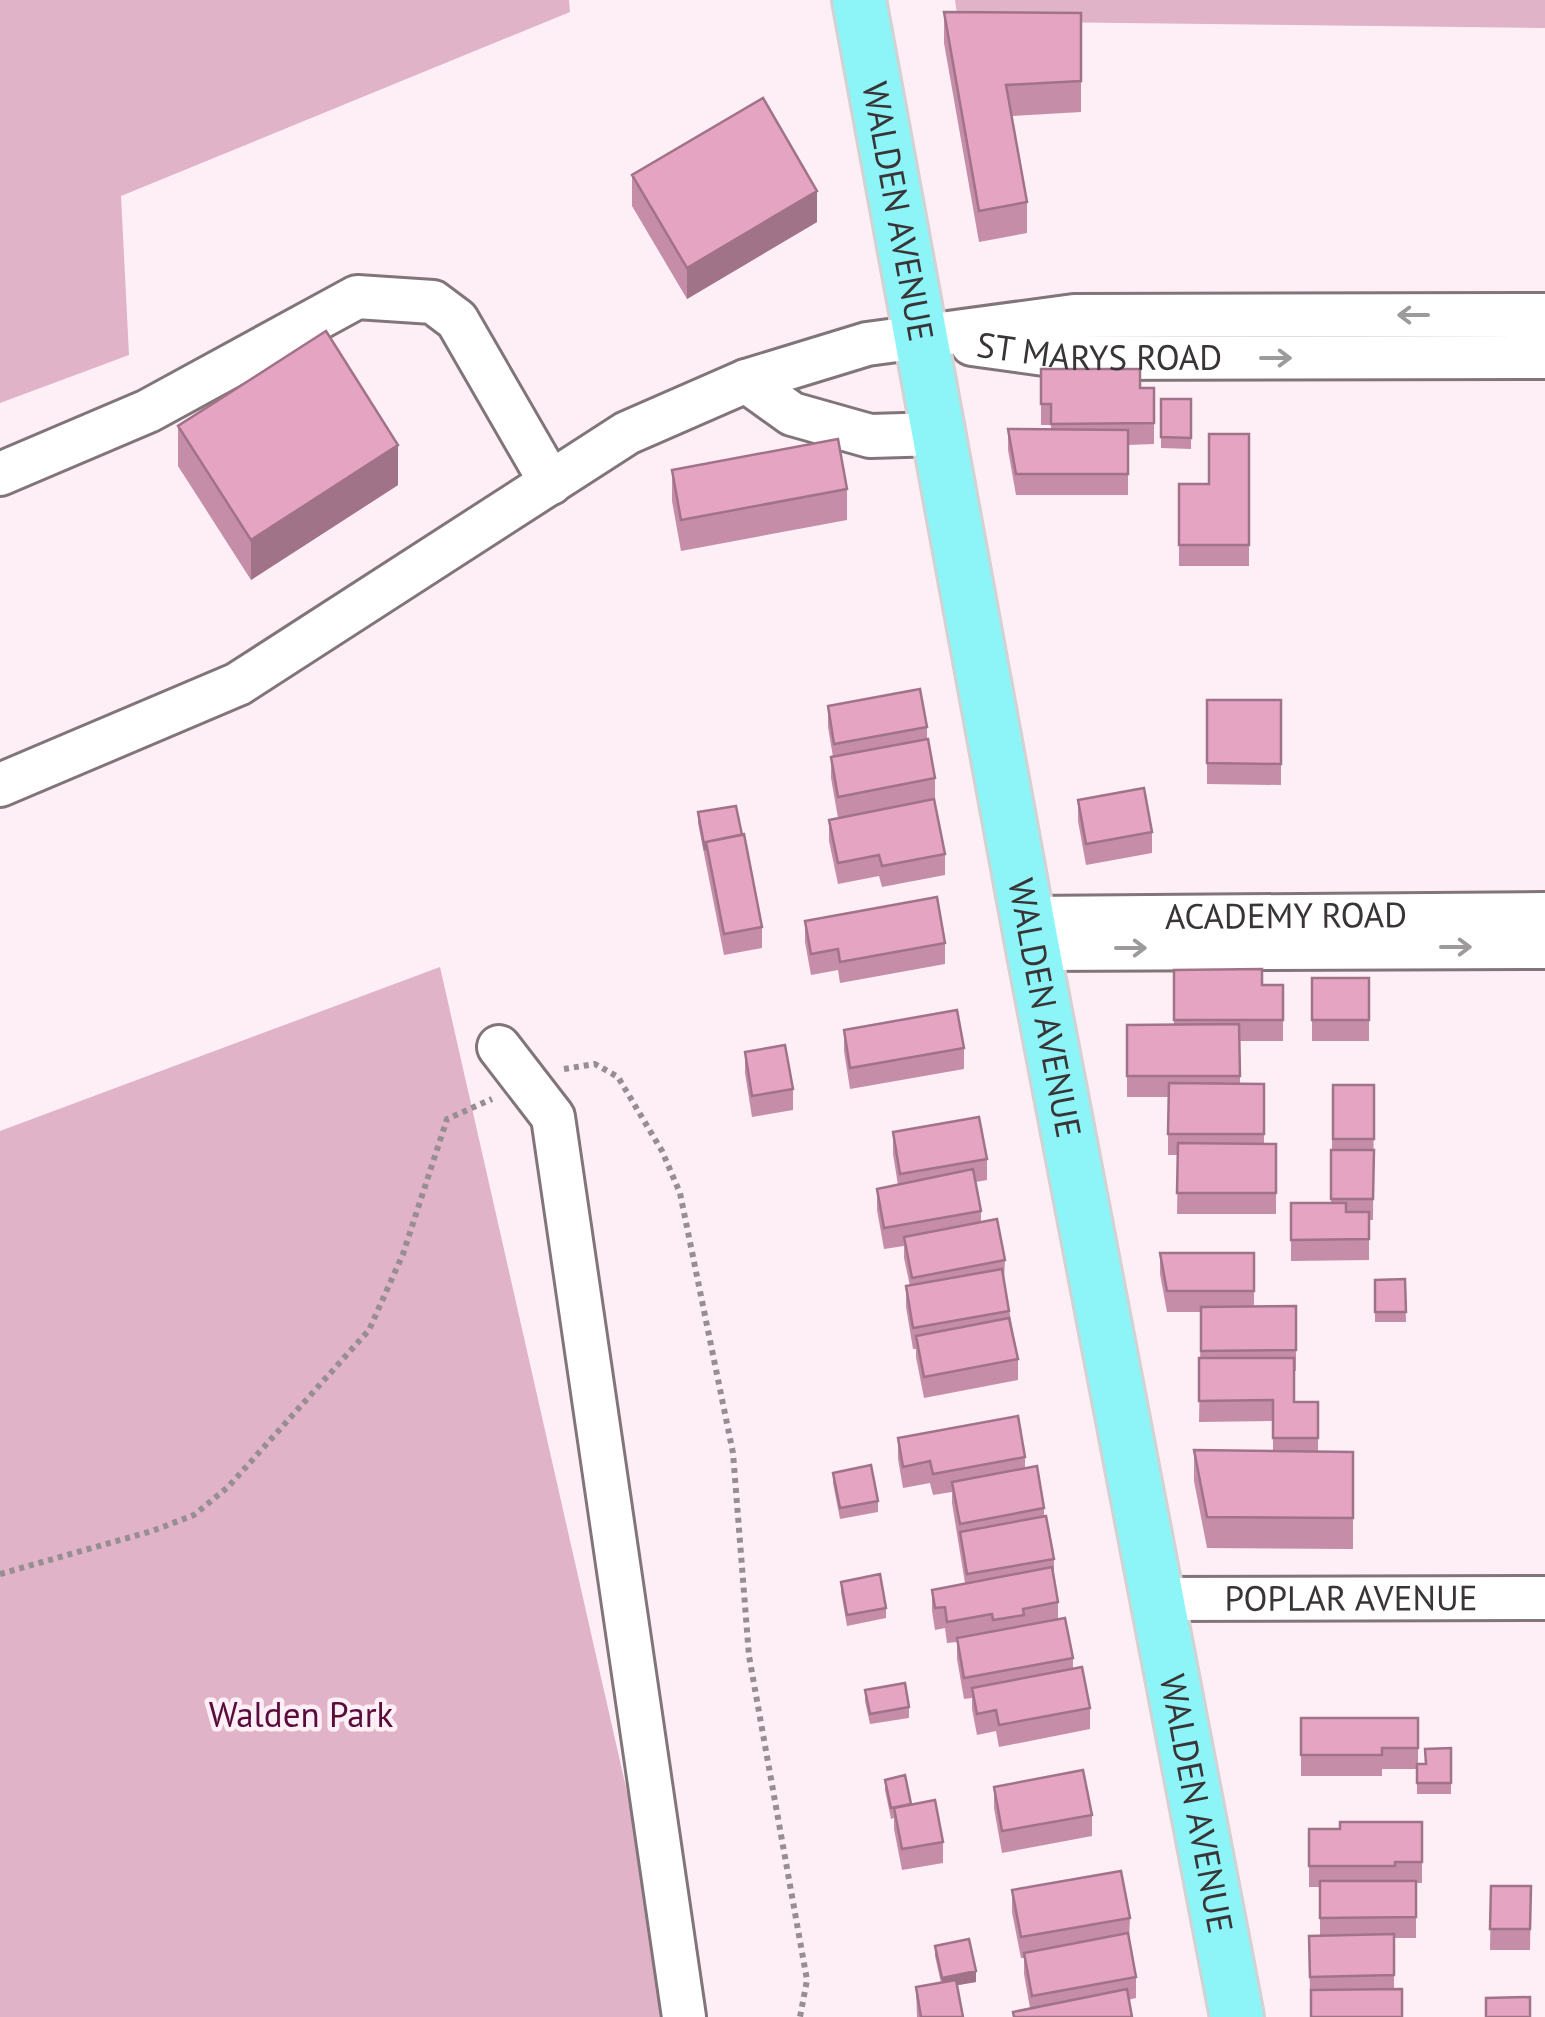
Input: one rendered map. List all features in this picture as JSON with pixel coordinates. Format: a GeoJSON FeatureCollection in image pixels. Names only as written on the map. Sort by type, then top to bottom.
{"type":"FeatureCollection","features":[{"type":"Feature","properties":{"kind":"main road","name":"WALDEN AVENUE"},"geometry":{"type":"LineString","coordinates":[[858,0],[1030,933],[1237,2017]]}},
{"type":"Feature","properties":{"kind":"street"},"geometry":{"type":"LineString","coordinates":[[0,474],[148,411],[357,296],[433,302],[456,320],[551,483]]}},
{"type":"Feature","properties":{"kind":"street","name":"ST MARYS ROAD"},"geometry":{"type":"LineString","coordinates":[[921,336],[1074,316],[1545,314]]}},
{"type":"Feature","properties":{"kind":"street"},"geometry":{"type":"LineString","coordinates":[[1474,315],[1474,357]]}},
{"type":"Feature","properties":{"kind":"street","name":"ST MARYS ROAD"},"geometry":{"type":"LineString","coordinates":[[921,336],[1073,358],[1545,356]]}},
{"type":"Feature","properties":{"kind":"street"},"geometry":{"type":"LineString","coordinates":[[0,785],[238,684],[627,433],[746,381],[867,344],[921,336]]}},
{"type":"Feature","properties":{"kind":"street"},"geometry":{"type":"LineString","coordinates":[[746,381],[792,414],[870,436],[938,434]]}},
{"type":"Feature","properties":{"kind":"street","name":"ACADEMY ROAD"},"geometry":{"type":"LineString","coordinates":[[1030,933],[1110,915],[1545,914]]}},
{"type":"Feature","properties":{"kind":"street","name":"ACADEMY ROAD"},"geometry":{"type":"LineString","coordinates":[[1030,933],[1545,947]]}},
{"type":"Feature","properties":{"kind":"street"},"geometry":{"type":"LineString","coordinates":[[499,1047],[553,1117],[684,2017]]}},
{"type":"Feature","properties":{"kind":"street","name":"POPLAR AVENUE"},"geometry":{"type":"LineString","coordinates":[[1159,1599],[1545,1598]]}},
{"type":"Feature","properties":{"kind":"path"},"geometry":{"type":"LineString","coordinates":[[0,1574],[194,1515],[228,1487],[369,1330],[403,1254],[446,1118],[580,1064],[595,1064],[618,1076],[662,1151],[680,1193],[733,1454],[749,1656],[807,1980],[800,2017]]}},
{"type":"Feature","properties":{"kind":"green space"},"geometry":{"type":"Polygon","coordinates":[[[0,0],[569,0],[570,12],[121,196],[129,355],[0,403],[0,0]]]}},
{"type":"Feature","properties":{"kind":"green space"},"geometry":{"type":"Polygon","coordinates":[[[955,0],[1545,0],[1545,28],[958,21],[955,0]]]}},
{"type":"Feature","properties":{"kind":"green space","name":"Walden Park"},"geometry":{"type":"Polygon","coordinates":[[[440,967],[678,2017],[0,2017],[0,1131],[440,967]]]}},
{"type":"Feature","properties":{"kind":"building"},"geometry":{"type":"Polygon","coordinates":[[[944,12],[1081,13],[1081,81],[1006,85],[1027,202],[979,211],[944,12]]]}},
{"type":"Feature","properties":{"kind":"building"},"geometry":{"type":"Polygon","coordinates":[[[763,98],[817,191],[687,268],[632,175],[763,98]]]}},
{"type":"Feature","properties":{"kind":"building"},"geometry":{"type":"Polygon","coordinates":[[[326,331],[398,445],[251,540],[178,426],[326,331]]]}},
{"type":"Feature","properties":{"kind":"building"},"geometry":{"type":"Polygon","coordinates":[[[1041,369],[1140,369],[1140,388],[1154,388],[1154,423],[1051,424],[1051,404],[1041,404],[1041,369]]]}},
{"type":"Feature","properties":{"kind":"building"},"geometry":{"type":"Polygon","coordinates":[[[1161,399],[1191,399],[1191,438],[1161,437],[1161,399]]]}},
{"type":"Feature","properties":{"kind":"building"},"geometry":{"type":"Polygon","coordinates":[[[1008,429],[1128,430],[1128,474],[1016,474],[1008,429]]]}},
{"type":"Feature","properties":{"kind":"building"},"geometry":{"type":"Polygon","coordinates":[[[1209,434],[1249,434],[1249,545],[1179,545],[1179,484],[1209,484],[1209,434]]]}},
{"type":"Feature","properties":{"kind":"building"},"geometry":{"type":"Polygon","coordinates":[[[838,439],[847,489],[681,520],[672,470],[838,439]]]}},
{"type":"Feature","properties":{"kind":"building"},"geometry":{"type":"Polygon","coordinates":[[[920,689],[927,727],[834,744],[828,706],[920,689]]]}},
{"type":"Feature","properties":{"kind":"building"},"geometry":{"type":"Polygon","coordinates":[[[1207,700],[1281,700],[1281,764],[1207,763],[1207,700]]]}},
{"type":"Feature","properties":{"kind":"building"},"geometry":{"type":"Polygon","coordinates":[[[928,739],[935,778],[838,797],[831,757],[928,739]]]}},
{"type":"Feature","properties":{"kind":"building"},"geometry":{"type":"Polygon","coordinates":[[[1144,788],[1152,832],[1086,844],[1078,800],[1144,788]]]}},
{"type":"Feature","properties":{"kind":"building"},"geometry":{"type":"Polygon","coordinates":[[[934,799],[945,854],[882,866],[879,855],[838,863],[829,820],[934,799]]]}},
{"type":"Feature","properties":{"kind":"building"},"geometry":{"type":"Polygon","coordinates":[[[736,806],[742,835],[706,842],[705,850],[698,812],[736,806]]]}},
{"type":"Feature","properties":{"kind":"building"},"geometry":{"type":"Polygon","coordinates":[[[744,834],[762,927],[724,934],[706,842],[744,834]]]}},
{"type":"Feature","properties":{"kind":"building"},"geometry":{"type":"Polygon","coordinates":[[[937,897],[945,943],[840,962],[838,949],[811,954],[805,921],[937,897]]]}},
{"type":"Feature","properties":{"kind":"building"},"geometry":{"type":"Polygon","coordinates":[[[1262,969],[1262,985],[1283,985],[1283,1020],[1174,1020],[1174,970],[1262,969]]]}},
{"type":"Feature","properties":{"kind":"building"},"geometry":{"type":"Polygon","coordinates":[[[1312,978],[1369,978],[1369,1020],[1312,1020],[1312,978]]]}},
{"type":"Feature","properties":{"kind":"building"},"geometry":{"type":"Polygon","coordinates":[[[957,1010],[964,1048],[850,1068],[844,1030],[957,1010]]]}},
{"type":"Feature","properties":{"kind":"building"},"geometry":{"type":"Polygon","coordinates":[[[1239,1024],[1240,1076],[1127,1076],[1127,1025],[1239,1024]]]}},
{"type":"Feature","properties":{"kind":"building"},"geometry":{"type":"Polygon","coordinates":[[[785,1045],[793,1089],[752,1096],[745,1052],[785,1045]]]}},
{"type":"Feature","properties":{"kind":"building"},"geometry":{"type":"Polygon","coordinates":[[[1169,1083],[1264,1084],[1264,1134],[1168,1134],[1169,1083]]]}},
{"type":"Feature","properties":{"kind":"building"},"geometry":{"type":"Polygon","coordinates":[[[1333,1085],[1374,1085],[1374,1139],[1333,1139],[1333,1085]]]}},
{"type":"Feature","properties":{"kind":"building"},"geometry":{"type":"Polygon","coordinates":[[[979,1117],[987,1159],[900,1174],[893,1132],[979,1117]]]}},
{"type":"Feature","properties":{"kind":"building"},"geometry":{"type":"Polygon","coordinates":[[[1178,1143],[1276,1144],[1276,1193],[1177,1193],[1178,1143]]]}},
{"type":"Feature","properties":{"kind":"building"},"geometry":{"type":"Polygon","coordinates":[[[1331,1150],[1374,1150],[1373,1199],[1331,1199],[1331,1150]]]}},
{"type":"Feature","properties":{"kind":"building"},"geometry":{"type":"Polygon","coordinates":[[[973,1169],[981,1211],[884,1228],[877,1189],[973,1169]]]}},
{"type":"Feature","properties":{"kind":"building"},"geometry":{"type":"Polygon","coordinates":[[[1291,1203],[1346,1203],[1346,1212],[1369,1212],[1369,1239],[1291,1240],[1291,1203]]]}},
{"type":"Feature","properties":{"kind":"building"},"geometry":{"type":"Polygon","coordinates":[[[997,1219],[1005,1260],[912,1278],[904,1237],[997,1219]]]}},
{"type":"Feature","properties":{"kind":"building"},"geometry":{"type":"Polygon","coordinates":[[[1160,1253],[1254,1253],[1254,1291],[1167,1291],[1160,1253]]]}},
{"type":"Feature","properties":{"kind":"building"},"geometry":{"type":"Polygon","coordinates":[[[1002,1269],[1009,1311],[913,1328],[906,1286],[1002,1269]]]}},
{"type":"Feature","properties":{"kind":"building"},"geometry":{"type":"Polygon","coordinates":[[[1405,1279],[1406,1312],[1375,1312],[1375,1280],[1405,1279]]]}},
{"type":"Feature","properties":{"kind":"building"},"geometry":{"type":"Polygon","coordinates":[[[1296,1306],[1296,1350],[1201,1351],[1201,1307],[1296,1306]]]}},
{"type":"Feature","properties":{"kind":"building"},"geometry":{"type":"Polygon","coordinates":[[[1009,1318],[1018,1359],[924,1377],[916,1336],[1009,1318]]]}},
{"type":"Feature","properties":{"kind":"building"},"geometry":{"type":"Polygon","coordinates":[[[1199,1358],[1294,1358],[1294,1402],[1318,1402],[1318,1438],[1273,1438],[1273,1400],[1199,1401],[1199,1358]]]}},
{"type":"Feature","properties":{"kind":"building"},"geometry":{"type":"Polygon","coordinates":[[[1018,1416],[1025,1457],[933,1474],[930,1461],[903,1467],[898,1438],[1018,1416]]]}},
{"type":"Feature","properties":{"kind":"building"},"geometry":{"type":"Polygon","coordinates":[[[1194,1450],[1353,1452],[1353,1518],[1207,1517],[1194,1450]]]}},
{"type":"Feature","properties":{"kind":"building"},"geometry":{"type":"Polygon","coordinates":[[[871,1465],[878,1501],[840,1508],[833,1473],[871,1465]]]}},
{"type":"Feature","properties":{"kind":"building"},"geometry":{"type":"Polygon","coordinates":[[[1037,1466],[1044,1508],[960,1524],[952,1482],[1037,1466]]]}},
{"type":"Feature","properties":{"kind":"building"},"geometry":{"type":"Polygon","coordinates":[[[1046,1516],[1054,1559],[967,1574],[960,1532],[1046,1516]]]}},
{"type":"Feature","properties":{"kind":"building"},"geometry":{"type":"Polygon","coordinates":[[[1052,1567],[1058,1602],[1023,1609],[1024,1615],[993,1620],[992,1614],[947,1622],[945,1607],[935,1608],[932,1590],[1052,1567]]]}},
{"type":"Feature","properties":{"kind":"building"},"geometry":{"type":"Polygon","coordinates":[[[880,1574],[886,1608],[847,1615],[841,1582],[880,1574]]]}},
{"type":"Feature","properties":{"kind":"building"},"geometry":{"type":"Polygon","coordinates":[[[1065,1618],[1073,1658],[964,1678],[957,1638],[1065,1618]]]}},
{"type":"Feature","properties":{"kind":"building"},"geometry":{"type":"Polygon","coordinates":[[[1082,1667],[1090,1708],[999,1725],[996,1710],[977,1714],[972,1688],[1082,1667]]]}},
{"type":"Feature","properties":{"kind":"building"},"geometry":{"type":"Polygon","coordinates":[[[905,1683],[909,1707],[870,1714],[865,1690],[905,1683]]]}},
{"type":"Feature","properties":{"kind":"building"},"geometry":{"type":"Polygon","coordinates":[[[1301,1718],[1418,1718],[1418,1748],[1382,1748],[1382,1755],[1301,1755],[1301,1718]]]}},
{"type":"Feature","properties":{"kind":"building"},"geometry":{"type":"Polygon","coordinates":[[[1451,1748],[1451,1783],[1417,1783],[1417,1764],[1426,1764],[1425,1749],[1451,1748]]]}},
{"type":"Feature","properties":{"kind":"building"},"geometry":{"type":"Polygon","coordinates":[[[1083,1770],[1092,1815],[1002,1831],[994,1787],[1083,1770]]]}},
{"type":"Feature","properties":{"kind":"building"},"geometry":{"type":"Polygon","coordinates":[[[905,1775],[911,1804],[891,1808],[885,1780],[905,1775]]]}},
{"type":"Feature","properties":{"kind":"building"},"geometry":{"type":"Polygon","coordinates":[[[935,1800],[943,1842],[902,1849],[894,1808],[935,1800]]]}},
{"type":"Feature","properties":{"kind":"building"},"geometry":{"type":"Polygon","coordinates":[[[1340,1822],[1422,1822],[1422,1862],[1395,1862],[1395,1866],[1309,1866],[1309,1829],[1340,1829],[1340,1822]]]}},
{"type":"Feature","properties":{"kind":"building"},"geometry":{"type":"Polygon","coordinates":[[[1121,1871],[1130,1918],[1021,1937],[1012,1890],[1121,1871]]]}},
{"type":"Feature","properties":{"kind":"building"},"geometry":{"type":"Polygon","coordinates":[[[1320,1881],[1416,1881],[1416,1917],[1320,1918],[1320,1881]]]}},
{"type":"Feature","properties":{"kind":"building"},"geometry":{"type":"Polygon","coordinates":[[[1491,1886],[1531,1886],[1530,1929],[1490,1929],[1491,1886]]]}},
{"type":"Feature","properties":{"kind":"building"},"geometry":{"type":"Polygon","coordinates":[[[1128,1933],[1136,1977],[1032,1996],[1024,1953],[1128,1933]]]}},
{"type":"Feature","properties":{"kind":"building"},"geometry":{"type":"Polygon","coordinates":[[[1394,1934],[1394,1975],[1310,1977],[1309,1936],[1394,1934]]]}},
{"type":"Feature","properties":{"kind":"building"},"geometry":{"type":"Polygon","coordinates":[[[969,1939],[976,1971],[942,1978],[935,1946],[969,1939]]]}},
{"type":"Feature","properties":{"kind":"building"},"geometry":{"type":"Polygon","coordinates":[[[956,1980],[963,2017],[921,2017],[916,1987],[956,1980]]]}},
{"type":"Feature","properties":{"kind":"building"},"geometry":{"type":"Polygon","coordinates":[[[1127,1989],[1132,2017],[1014,2017],[1013,2012],[1127,1989]]]}},
{"type":"Feature","properties":{"kind":"building"},"geometry":{"type":"Polygon","coordinates":[[[1402,1989],[1402,2017],[1311,2017],[1311,1990],[1402,1989]]]}},
{"type":"Feature","properties":{"kind":"building"},"geometry":{"type":"Polygon","coordinates":[[[1530,1997],[1530,2017],[1486,2017],[1486,1998],[1530,1997]]]}}]}
